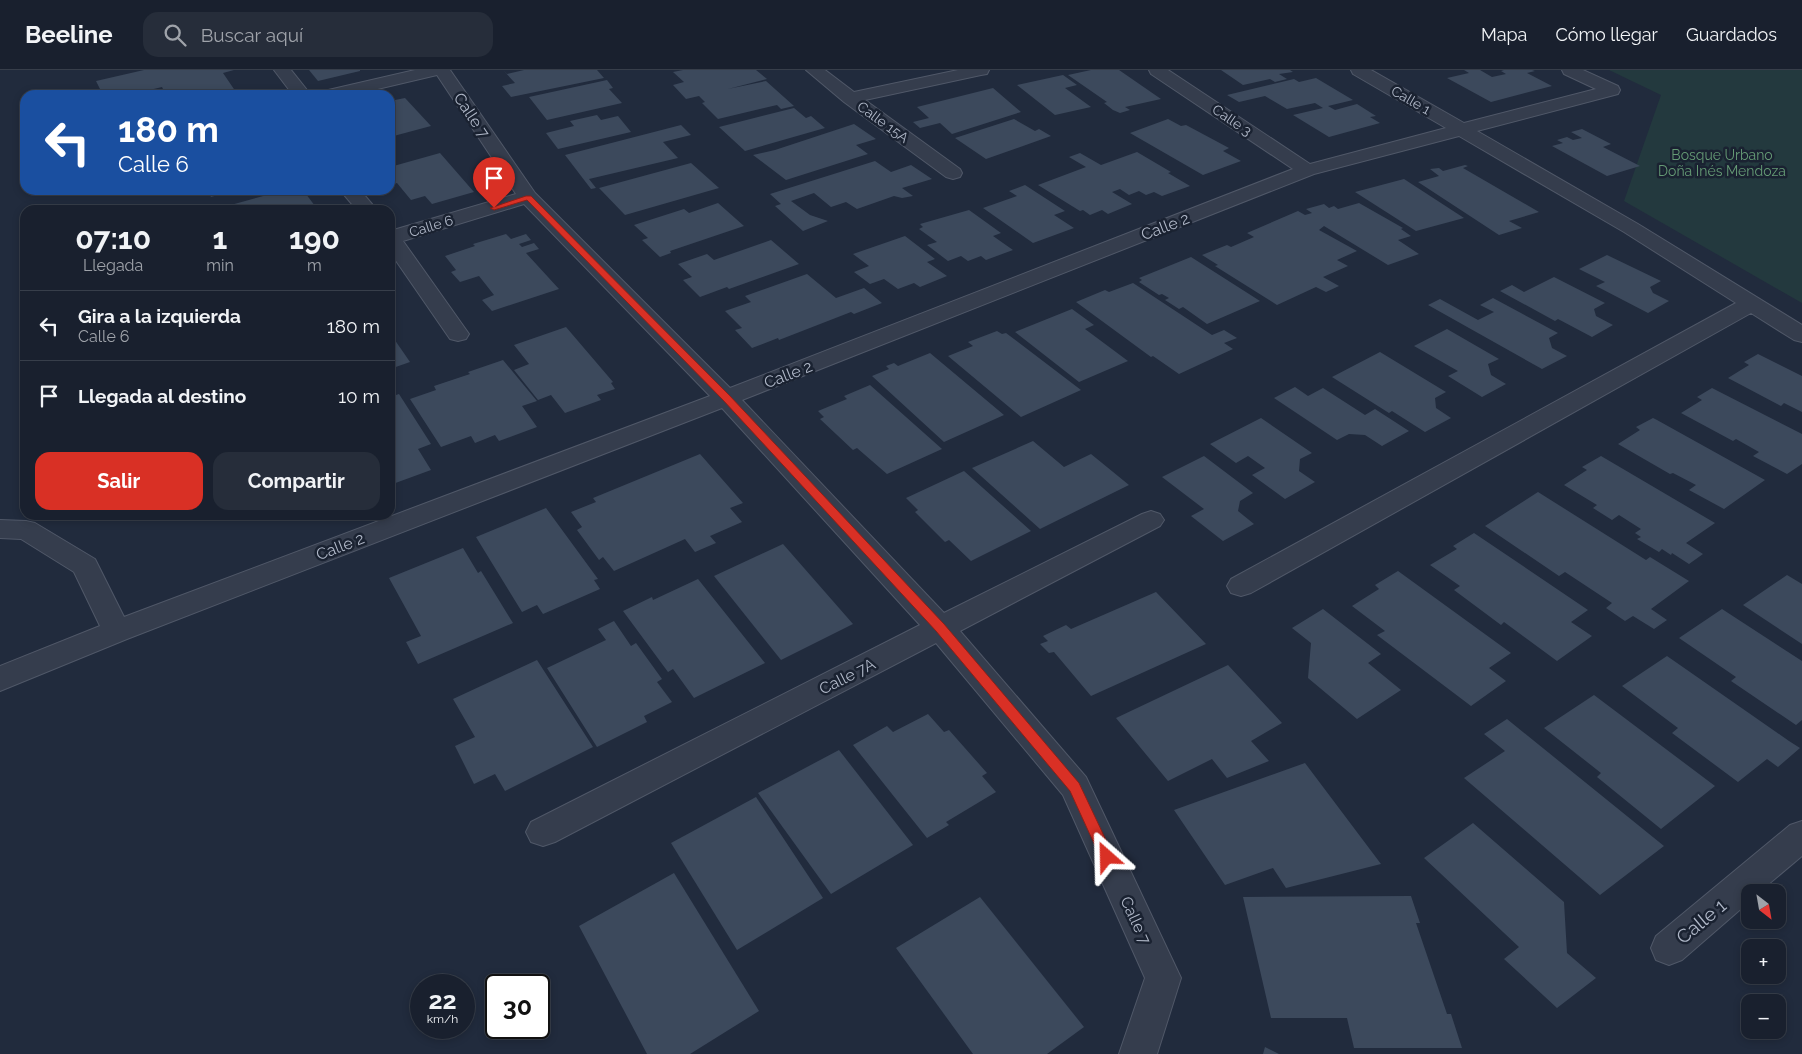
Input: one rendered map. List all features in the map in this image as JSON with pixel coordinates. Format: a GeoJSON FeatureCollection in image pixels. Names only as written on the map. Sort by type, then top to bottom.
{"type":"FeatureCollection","features":[{"type":"Feature","properties":{"kind":"street"},"geometry":{"type":"LineString","coordinates":[[282,70],[298,90]]}},
{"type":"Feature","properties":{"kind":"street"},"geometry":{"type":"LineString","coordinates":[[351,90],[436,70]]}},
{"type":"Feature","properties":{"kind":"street","name":"Calle 7"},"geometry":{"type":"LineString","coordinates":[[442,70],[528,197],[726,398],[940,628],[1075,787],[1163,978],[1138,1054]]}},
{"type":"Feature","properties":{"kind":"street","name":"Calle 15A"},"geometry":{"type":"LineString","coordinates":[[814,70],[953,173]]}},
{"type":"Feature","properties":{"kind":"street"},"geometry":{"type":"LineString","coordinates":[[850,98],[981,70]]}},
{"type":"Feature","properties":{"kind":"street","name":"Calle 3"},"geometry":{"type":"LineString","coordinates":[[1157,70],[1307,170]]}},
{"type":"Feature","properties":{"kind":"street","name":"Calle 1"},"geometry":{"type":"LineString","coordinates":[[1359,70],[1631,228],[1802,335]]}},
{"type":"Feature","properties":{"kind":"street","name":"Calle 2"},"geometry":{"type":"LineString","coordinates":[[0,679],[117,630],[726,398],[1307,170],[1612,90],[1570,70]]}},
{"type":"Feature","properties":{"kind":"street"},"geometry":{"type":"LineString","coordinates":[[354,195],[363,205]]}},
{"type":"Feature","properties":{"kind":"street","name":"Calle 6"},"geometry":{"type":"LineString","coordinates":[[395,236],[528,197]]}},
{"type":"Feature","properties":{"kind":"street","name":"Calle 6"},"geometry":{"type":"LineString","coordinates":[[395,243],[458,334]]}},
{"type":"Feature","properties":{"kind":"street"},"geometry":{"type":"LineString","coordinates":[[1241,586],[1752,303]]}},
{"type":"Feature","properties":{"kind":"street","name":"Calle 7A"},"geometry":{"type":"LineString","coordinates":[[543,832],[1151,520]]}},
{"type":"Feature","properties":{"kind":"street"},"geometry":{"type":"LineString","coordinates":[[0,529],[26,530],[85,566],[117,630]]}},
{"type":"Feature","properties":{"kind":"street","name":"Calle 1"},"geometry":{"type":"LineString","coordinates":[[1669,948],[1802,835]]}},
{"type":"Feature","properties":{"kind":"green space","name":"Bosque Urbano Doña Inés Mendoza"},"geometry":{"type":"Polygon","coordinates":[[[1609,70],[1802,70],[1802,303],[1624,201],[1661,95],[1609,70]]]}},
{"type":"Feature","properties":{"kind":"building"},"geometry":{"type":"Polygon","coordinates":[[[144,70],[234,70],[223,73],[235,90],[164,90],[162,87],[150,90],[100,90],[96,81],[144,70]]]}},
{"type":"Feature","properties":{"kind":"building"},"geometry":{"type":"Polygon","coordinates":[[[309,70],[360,70],[360,71],[318,81],[309,70]]]}},
{"type":"Feature","properties":{"kind":"building"},"geometry":{"type":"Polygon","coordinates":[[[503,70],[507,74],[524,70],[597,70],[604,78],[511,97],[502,86],[515,83],[503,70]]]}},
{"type":"Feature","properties":{"kind":"building"},"geometry":{"type":"Polygon","coordinates":[[[683,70],[756,70],[767,79],[728,89],[766,81],[794,106],[781,109],[777,105],[718,119],[702,103],[705,102],[699,96],[686,99],[673,85],[684,82],[673,72],[683,70]]]}},
{"type":"Feature","properties":{"kind":"building"},"geometry":{"type":"Polygon","coordinates":[[[1091,70],[1119,70],[1161,99],[1125,107],[1130,110],[1120,113],[1113,110],[1104,103],[1107,102],[1068,75],[1091,70]]]}},
{"type":"Feature","properties":{"kind":"building"},"geometry":{"type":"Polygon","coordinates":[[[1221,70],[1290,70],[1293,72],[1279,74],[1287,79],[1275,82],[1270,79],[1243,85],[1221,70]]]}},
{"type":"Feature","properties":{"kind":"building"},"geometry":{"type":"Polygon","coordinates":[[[1464,70],[1480,70],[1492,77],[1506,74],[1501,71],[1504,70],[1532,70],[1535,71],[1527,73],[1552,86],[1491,102],[1447,78],[1469,73],[1464,70]]]}},
{"type":"Feature","properties":{"kind":"building"},"geometry":{"type":"Polygon","coordinates":[[[1063,75],[1077,85],[1065,88],[1091,107],[1055,115],[1017,85],[1063,75]]]}},
{"type":"Feature","properties":{"kind":"building"},"geometry":{"type":"Polygon","coordinates":[[[1316,78],[1353,100],[1328,106],[1335,110],[1357,104],[1376,116],[1370,117],[1380,123],[1329,137],[1293,115],[1323,108],[1315,103],[1287,109],[1265,96],[1239,102],[1227,95],[1294,79],[1299,82],[1316,78]]]}},
{"type":"Feature","properties":{"kind":"building"},"geometry":{"type":"Polygon","coordinates":[[[607,80],[613,88],[609,89],[622,103],[547,120],[529,97],[607,80]]]}},
{"type":"Feature","properties":{"kind":"building"},"geometry":{"type":"Polygon","coordinates":[[[993,88],[1021,112],[952,134],[940,123],[920,128],[913,122],[929,118],[917,107],[993,88]]]}},
{"type":"Feature","properties":{"kind":"building"},"geometry":{"type":"Polygon","coordinates":[[[405,98],[431,126],[395,136],[395,100],[405,98]]]}},
{"type":"Feature","properties":{"kind":"building"},"geometry":{"type":"Polygon","coordinates":[[[794,108],[806,118],[811,116],[825,128],[745,151],[719,127],[794,108]]]}},
{"type":"Feature","properties":{"kind":"building"},"geometry":{"type":"Polygon","coordinates":[[[597,115],[601,120],[618,116],[631,132],[558,149],[546,133],[574,126],[570,121],[597,115]]]}},
{"type":"Feature","properties":{"kind":"building"},"geometry":{"type":"Polygon","coordinates":[[[1014,119],[1035,131],[1039,129],[1051,136],[986,159],[955,138],[1014,119]]]}},
{"type":"Feature","properties":{"kind":"building"},"geometry":{"type":"Polygon","coordinates":[[[1168,119],[1181,126],[1186,125],[1229,148],[1223,151],[1241,161],[1203,175],[1130,133],[1168,119]]]}},
{"type":"Feature","properties":{"kind":"building"},"geometry":{"type":"Polygon","coordinates":[[[854,124],[876,139],[856,145],[868,154],[786,180],[753,155],[775,150],[854,124]]]}},
{"type":"Feature","properties":{"kind":"building"},"geometry":{"type":"Polygon","coordinates":[[[681,125],[691,135],[663,142],[678,158],[589,179],[596,188],[591,189],[565,155],[681,125]]]}},
{"type":"Feature","properties":{"kind":"building"},"geometry":{"type":"Polygon","coordinates":[[[1582,129],[1611,144],[1603,147],[1640,166],[1607,176],[1552,146],[1563,143],[1557,140],[1567,137],[1573,140],[1582,138],[1571,132],[1582,129]]]}},
{"type":"Feature","properties":{"kind":"building"},"geometry":{"type":"Polygon","coordinates":[[[1137,152],[1171,172],[1168,173],[1190,186],[1162,196],[1154,192],[1146,195],[1139,191],[1129,195],[1120,189],[1112,192],[1132,204],[1108,214],[1102,210],[1090,215],[1083,210],[1080,211],[1038,185],[1086,167],[1069,157],[1080,153],[1101,165],[1137,152]]]}},
{"type":"Feature","properties":{"kind":"building"},"geometry":{"type":"Polygon","coordinates":[[[440,153],[474,192],[432,204],[425,196],[411,200],[397,183],[395,184],[395,166],[440,153]]]}},
{"type":"Feature","properties":{"kind":"building"},"geometry":{"type":"Polygon","coordinates":[[[875,161],[891,172],[911,165],[932,179],[902,188],[913,196],[902,198],[894,196],[857,209],[846,202],[831,207],[814,193],[791,201],[810,215],[828,221],[803,231],[775,206],[781,204],[770,194],[875,161]]]}},
{"type":"Feature","properties":{"kind":"building"},"geometry":{"type":"Polygon","coordinates":[[[691,163],[719,188],[625,215],[599,188],[691,163]]]}},
{"type":"Feature","properties":{"kind":"building"},"geometry":{"type":"Polygon","coordinates":[[[1465,165],[1468,166],[1463,168],[1539,212],[1509,221],[1522,228],[1499,235],[1418,182],[1439,176],[1430,169],[1439,168],[1443,171],[1465,165]]]}},
{"type":"Feature","properties":{"kind":"building"},"geometry":{"type":"Polygon","coordinates":[[[1404,179],[1464,218],[1416,231],[1355,192],[1404,179]]]}},
{"type":"Feature","properties":{"kind":"building"},"geometry":{"type":"Polygon","coordinates":[[[1025,185],[1065,211],[1054,215],[1074,228],[1033,243],[983,208],[1017,196],[1009,191],[1025,185]]]}},
{"type":"Feature","properties":{"kind":"building"},"geometry":{"type":"Polygon","coordinates":[[[267,195],[307,195],[314,205],[231,205],[267,195]]]}},
{"type":"Feature","properties":{"kind":"building"},"geometry":{"type":"Polygon","coordinates":[[[718,203],[744,226],[670,251],[671,253],[660,257],[642,240],[648,238],[634,225],[684,209],[689,213],[718,203]]]}},
{"type":"Feature","properties":{"kind":"building"},"geometry":{"type":"Polygon","coordinates":[[[1359,203],[1403,228],[1401,229],[1411,236],[1398,240],[1419,254],[1388,265],[1324,226],[1319,230],[1357,251],[1337,260],[1348,266],[1323,277],[1339,286],[1326,292],[1316,287],[1277,305],[1215,266],[1218,265],[1202,255],[1227,245],[1231,247],[1254,237],[1247,233],[1298,211],[1305,215],[1312,213],[1306,209],[1324,204],[1329,208],[1334,206],[1338,209],[1359,203]]]}},
{"type":"Feature","properties":{"kind":"building"},"geometry":{"type":"Polygon","coordinates":[[[969,210],[1001,233],[993,236],[1013,250],[986,260],[981,256],[968,261],[961,256],[948,261],[927,245],[937,242],[919,229],[923,227],[920,224],[969,210]]]}},
{"type":"Feature","properties":{"kind":"building"},"geometry":{"type":"Polygon","coordinates":[[[506,234],[511,239],[526,234],[531,240],[519,244],[522,247],[534,243],[539,249],[526,253],[559,289],[492,311],[482,300],[494,295],[479,276],[460,282],[451,272],[456,270],[445,256],[475,246],[473,244],[506,234]]]}},
{"type":"Feature","properties":{"kind":"building"},"geometry":{"type":"Polygon","coordinates":[[[905,236],[935,259],[927,262],[947,276],[920,287],[914,283],[898,289],[884,279],[870,284],[854,272],[869,266],[853,254],[905,236]]]}},
{"type":"Feature","properties":{"kind":"building"},"geometry":{"type":"Polygon","coordinates":[[[771,240],[799,264],[729,289],[727,287],[700,297],[683,280],[692,277],[678,264],[707,254],[714,260],[771,240]]]}},
{"type":"Feature","properties":{"kind":"building"},"geometry":{"type":"Polygon","coordinates":[[[1607,255],[1661,281],[1650,287],[1653,293],[1669,301],[1648,313],[1596,286],[1605,282],[1579,269],[1607,255]]]}},
{"type":"Feature","properties":{"kind":"building"},"geometry":{"type":"Polygon","coordinates":[[[1191,257],[1260,301],[1207,324],[1183,307],[1179,309],[1165,300],[1169,298],[1162,294],[1159,295],[1139,282],[1142,280],[1139,278],[1191,257]]]}},
{"type":"Feature","properties":{"kind":"building"},"geometry":{"type":"Polygon","coordinates":[[[807,274],[836,298],[864,288],[882,303],[854,314],[851,312],[779,340],[778,338],[752,348],[735,330],[742,328],[725,311],[751,302],[745,296],[807,274]]]}},
{"type":"Feature","properties":{"kind":"building"},"geometry":{"type":"Polygon","coordinates":[[[1554,277],[1605,303],[1594,309],[1596,316],[1613,325],[1592,337],[1558,319],[1555,321],[1500,291],[1512,285],[1524,292],[1554,277]]]}},
{"type":"Feature","properties":{"kind":"building"},"geometry":{"type":"Polygon","coordinates":[[[1133,283],[1212,335],[1224,330],[1237,338],[1224,343],[1233,349],[1179,374],[1153,356],[1151,357],[1076,302],[1105,290],[1109,292],[1133,283]]]}},
{"type":"Feature","properties":{"kind":"building"},"geometry":{"type":"Polygon","coordinates":[[[1493,298],[1558,333],[1549,338],[1552,348],[1567,356],[1542,369],[1428,305],[1440,299],[1478,320],[1494,312],[1480,305],[1493,298]]]}},
{"type":"Feature","properties":{"kind":"building"},"geometry":{"type":"Polygon","coordinates":[[[1072,309],[1094,325],[1085,329],[1128,361],[1079,382],[1015,332],[1072,309]]]}},
{"type":"Feature","properties":{"kind":"building"},"geometry":{"type":"Polygon","coordinates":[[[566,327],[613,382],[611,383],[615,389],[597,395],[601,400],[565,413],[551,395],[538,400],[514,370],[529,364],[514,345],[566,327]]]}},
{"type":"Feature","properties":{"kind":"building"},"geometry":{"type":"Polygon","coordinates":[[[1447,329],[1499,359],[1488,364],[1491,375],[1506,384],[1482,397],[1448,376],[1458,371],[1414,346],[1447,329]]]}},
{"type":"Feature","properties":{"kind":"building"},"geometry":{"type":"Polygon","coordinates":[[[997,331],[1002,334],[1006,333],[1081,390],[1021,417],[948,356],[973,346],[968,342],[997,331]]]}},
{"type":"Feature","properties":{"kind":"building"},"geometry":{"type":"Polygon","coordinates":[[[395,340],[410,362],[395,367],[395,340]]]}},
{"type":"Feature","properties":{"kind":"building"},"geometry":{"type":"Polygon","coordinates":[[[1380,352],[1446,392],[1435,398],[1436,408],[1451,418],[1425,432],[1392,411],[1389,413],[1332,377],[1380,352]]]}},
{"type":"Feature","properties":{"kind":"building"},"geometry":{"type":"Polygon","coordinates":[[[930,353],[1004,415],[944,442],[872,376],[889,369],[886,366],[894,363],[898,366],[930,353]]]}},
{"type":"Feature","properties":{"kind":"building"},"geometry":{"type":"Polygon","coordinates":[[[1758,354],[1802,376],[1802,412],[1784,403],[1781,406],[1728,378],[1749,365],[1744,362],[1758,354]]]}},
{"type":"Feature","properties":{"kind":"building"},"geometry":{"type":"Polygon","coordinates":[[[503,360],[537,401],[522,406],[537,427],[499,441],[495,435],[475,443],[471,436],[441,447],[410,399],[436,390],[434,386],[503,360]]]}},
{"type":"Feature","properties":{"kind":"building"},"geometry":{"type":"Polygon","coordinates":[[[870,385],[942,449],[887,474],[857,448],[853,450],[820,419],[824,417],[818,411],[847,399],[844,396],[870,385]]]}},
{"type":"Feature","properties":{"kind":"building"},"geometry":{"type":"Polygon","coordinates":[[[1295,387],[1308,396],[1323,388],[1365,415],[1375,409],[1409,431],[1382,446],[1365,435],[1349,434],[1337,440],[1274,398],[1295,387]]]}},
{"type":"Feature","properties":{"kind":"building"},"geometry":{"type":"Polygon","coordinates":[[[1712,388],[1802,434],[1802,464],[1787,474],[1753,456],[1759,452],[1736,439],[1733,441],[1681,413],[1702,400],[1697,397],[1712,388]]]}},
{"type":"Feature","properties":{"kind":"building"},"geometry":{"type":"Polygon","coordinates":[[[399,394],[431,444],[418,449],[431,470],[395,483],[395,395],[399,394]]]}},
{"type":"Feature","properties":{"kind":"building"},"geometry":{"type":"Polygon","coordinates":[[[1261,418],[1312,453],[1300,459],[1299,471],[1315,482],[1285,499],[1252,475],[1265,468],[1248,456],[1236,463],[1210,444],[1261,418]]]}},
{"type":"Feature","properties":{"kind":"building"},"geometry":{"type":"Polygon","coordinates":[[[1653,418],[1765,480],[1724,509],[1689,490],[1696,485],[1673,473],[1670,474],[1618,444],[1640,430],[1636,427],[1653,418]]]}},
{"type":"Feature","properties":{"kind":"building"},"geometry":{"type":"Polygon","coordinates":[[[1033,441],[1064,467],[1091,454],[1129,485],[1040,529],[972,468],[1033,441]]]}},
{"type":"Feature","properties":{"kind":"building"},"geometry":{"type":"Polygon","coordinates":[[[700,454],[743,503],[730,508],[742,522],[710,536],[716,543],[695,552],[685,539],[614,571],[603,557],[599,560],[577,530],[582,527],[571,512],[596,502],[593,498],[700,454]]]}},
{"type":"Feature","properties":{"kind":"building"},"geometry":{"type":"Polygon","coordinates":[[[1204,456],[1253,493],[1240,501],[1238,511],[1254,524],[1223,541],[1191,516],[1204,509],[1162,477],[1204,456]]]}},
{"type":"Feature","properties":{"kind":"building"},"geometry":{"type":"Polygon","coordinates":[[[1601,456],[1715,523],[1686,543],[1703,554],[1689,564],[1662,549],[1659,552],[1637,539],[1641,537],[1635,533],[1641,529],[1619,515],[1612,520],[1593,508],[1597,505],[1564,485],[1587,470],[1582,467],[1601,456]]]}},
{"type":"Feature","properties":{"kind":"building"},"geometry":{"type":"Polygon","coordinates":[[[964,471],[1031,531],[971,561],[949,540],[945,542],[915,512],[918,510],[906,498],[964,471]]]}},
{"type":"Feature","properties":{"kind":"building"},"geometry":{"type":"Polygon","coordinates":[[[1538,492],[1646,560],[1650,557],[1689,581],[1651,609],[1667,620],[1654,629],[1633,616],[1625,621],[1606,608],[1612,603],[1565,572],[1559,576],[1485,526],[1538,492]]]}},
{"type":"Feature","properties":{"kind":"building"},"geometry":{"type":"Polygon","coordinates":[[[546,508],[598,579],[594,580],[600,589],[543,614],[537,605],[522,612],[476,537],[546,508]]]}},
{"type":"Feature","properties":{"kind":"building"},"geometry":{"type":"Polygon","coordinates":[[[1474,533],[1588,610],[1571,622],[1592,636],[1557,661],[1504,622],[1501,625],[1454,590],[1460,586],[1430,565],[1457,549],[1453,546],[1474,533]]]}},
{"type":"Feature","properties":{"kind":"building"},"geometry":{"type":"Polygon","coordinates":[[[783,544],[853,624],[781,660],[714,576],[783,544]]]}},
{"type":"Feature","properties":{"kind":"building"},"geometry":{"type":"Polygon","coordinates":[[[463,548],[478,573],[481,571],[513,623],[418,664],[406,642],[421,636],[389,578],[463,548]]]}},
{"type":"Feature","properties":{"kind":"building"},"geometry":{"type":"Polygon","coordinates":[[[1398,571],[1511,653],[1489,668],[1506,681],[1471,706],[1377,635],[1385,631],[1352,606],[1379,589],[1375,585],[1398,571]]]}},
{"type":"Feature","properties":{"kind":"building"},"geometry":{"type":"Polygon","coordinates":[[[1787,575],[1802,584],[1802,644],[1743,605],[1787,575]]]}},
{"type":"Feature","properties":{"kind":"building"},"geometry":{"type":"Polygon","coordinates":[[[698,579],[765,663],[694,698],[673,669],[668,672],[623,611],[652,597],[653,600],[698,579]]]}},
{"type":"Feature","properties":{"kind":"building"},"geometry":{"type":"Polygon","coordinates":[[[1156,592],[1206,644],[1091,696],[1054,652],[1049,653],[1040,644],[1048,641],[1043,636],[1066,625],[1071,629],[1156,592]]]}},
{"type":"Feature","properties":{"kind":"building"},"geometry":{"type":"Polygon","coordinates":[[[1323,609],[1381,654],[1368,663],[1401,690],[1357,719],[1308,678],[1311,643],[1292,628],[1323,609]]]}},
{"type":"Feature","properties":{"kind":"building"},"geometry":{"type":"Polygon","coordinates":[[[1722,609],[1802,661],[1802,720],[1796,725],[1731,681],[1736,677],[1679,638],[1722,609]]]}},
{"type":"Feature","properties":{"kind":"building"},"geometry":{"type":"Polygon","coordinates":[[[614,621],[631,646],[636,643],[662,679],[657,682],[672,702],[644,716],[647,722],[597,747],[547,668],[606,640],[598,629],[614,621]]]}},
{"type":"Feature","properties":{"kind":"building"},"geometry":{"type":"Polygon","coordinates":[[[1667,656],[1800,748],[1778,767],[1767,759],[1738,782],[1672,733],[1678,728],[1622,686],[1667,656]]]}},
{"type":"Feature","properties":{"kind":"building"},"geometry":{"type":"Polygon","coordinates":[[[537,660],[593,747],[505,791],[495,774],[474,784],[455,746],[475,737],[453,699],[537,660]]]}},
{"type":"Feature","properties":{"kind":"building"},"geometry":{"type":"Polygon","coordinates":[[[1228,665],[1282,723],[1251,741],[1269,761],[1227,778],[1212,759],[1168,781],[1116,718],[1228,665]]]}},
{"type":"Feature","properties":{"kind":"building"},"geometry":{"type":"Polygon","coordinates":[[[1594,695],[1715,786],[1661,829],[1597,777],[1601,773],[1544,728],[1594,695]]]}},
{"type":"Feature","properties":{"kind":"building"},"geometry":{"type":"Polygon","coordinates":[[[928,714],[944,732],[949,730],[987,773],[982,776],[996,792],[946,822],[949,825],[927,838],[853,745],[887,726],[893,732],[928,714]]]}},
{"type":"Feature","properties":{"kind":"building"},"geometry":{"type":"Polygon","coordinates":[[[1507,719],[1664,846],[1600,895],[1464,778],[1505,751],[1484,734],[1507,719]]]}},
{"type":"Feature","properties":{"kind":"building"},"geometry":{"type":"Polygon","coordinates":[[[839,750],[913,845],[831,894],[758,793],[839,750]]]}},
{"type":"Feature","properties":{"kind":"building"},"geometry":{"type":"Polygon","coordinates":[[[1305,763],[1381,864],[1286,888],[1273,868],[1225,885],[1174,810],[1305,763]]]}},
{"type":"Feature","properties":{"kind":"building"},"geometry":{"type":"Polygon","coordinates":[[[756,797],[823,898],[737,950],[671,843],[756,797]]]}},
{"type":"Feature","properties":{"kind":"building"},"geometry":{"type":"Polygon","coordinates":[[[1473,823],[1564,902],[1567,953],[1596,978],[1557,1008],[1504,959],[1519,947],[1424,858],[1473,823]]]}},
{"type":"Feature","properties":{"kind":"building"},"geometry":{"type":"Polygon","coordinates":[[[674,873],[759,1011],[690,1054],[647,1054],[579,926],[674,873]]]}},
{"type":"Feature","properties":{"kind":"building"},"geometry":{"type":"Polygon","coordinates":[[[1411,896],[1420,923],[1416,923],[1447,1014],[1451,1014],[1462,1048],[1354,1048],[1347,1018],[1271,1018],[1243,897],[1411,896]]]}},
{"type":"Feature","properties":{"kind":"building"},"geometry":{"type":"Polygon","coordinates":[[[980,897],[1084,1027],[1047,1054],[973,1054],[896,948],[980,897]]]}},
{"type":"Feature","properties":{"kind":"building"},"geometry":{"type":"Polygon","coordinates":[[[1265,1047],[1279,1054],[1263,1054],[1265,1047]]]}},
{"type":"Feature","properties":{"kind":"route"},"geometry":{"type":"LineString","coordinates":[[494,208],[528,197],[726,398],[940,628],[1075,787],[1107,857]]}}]}
